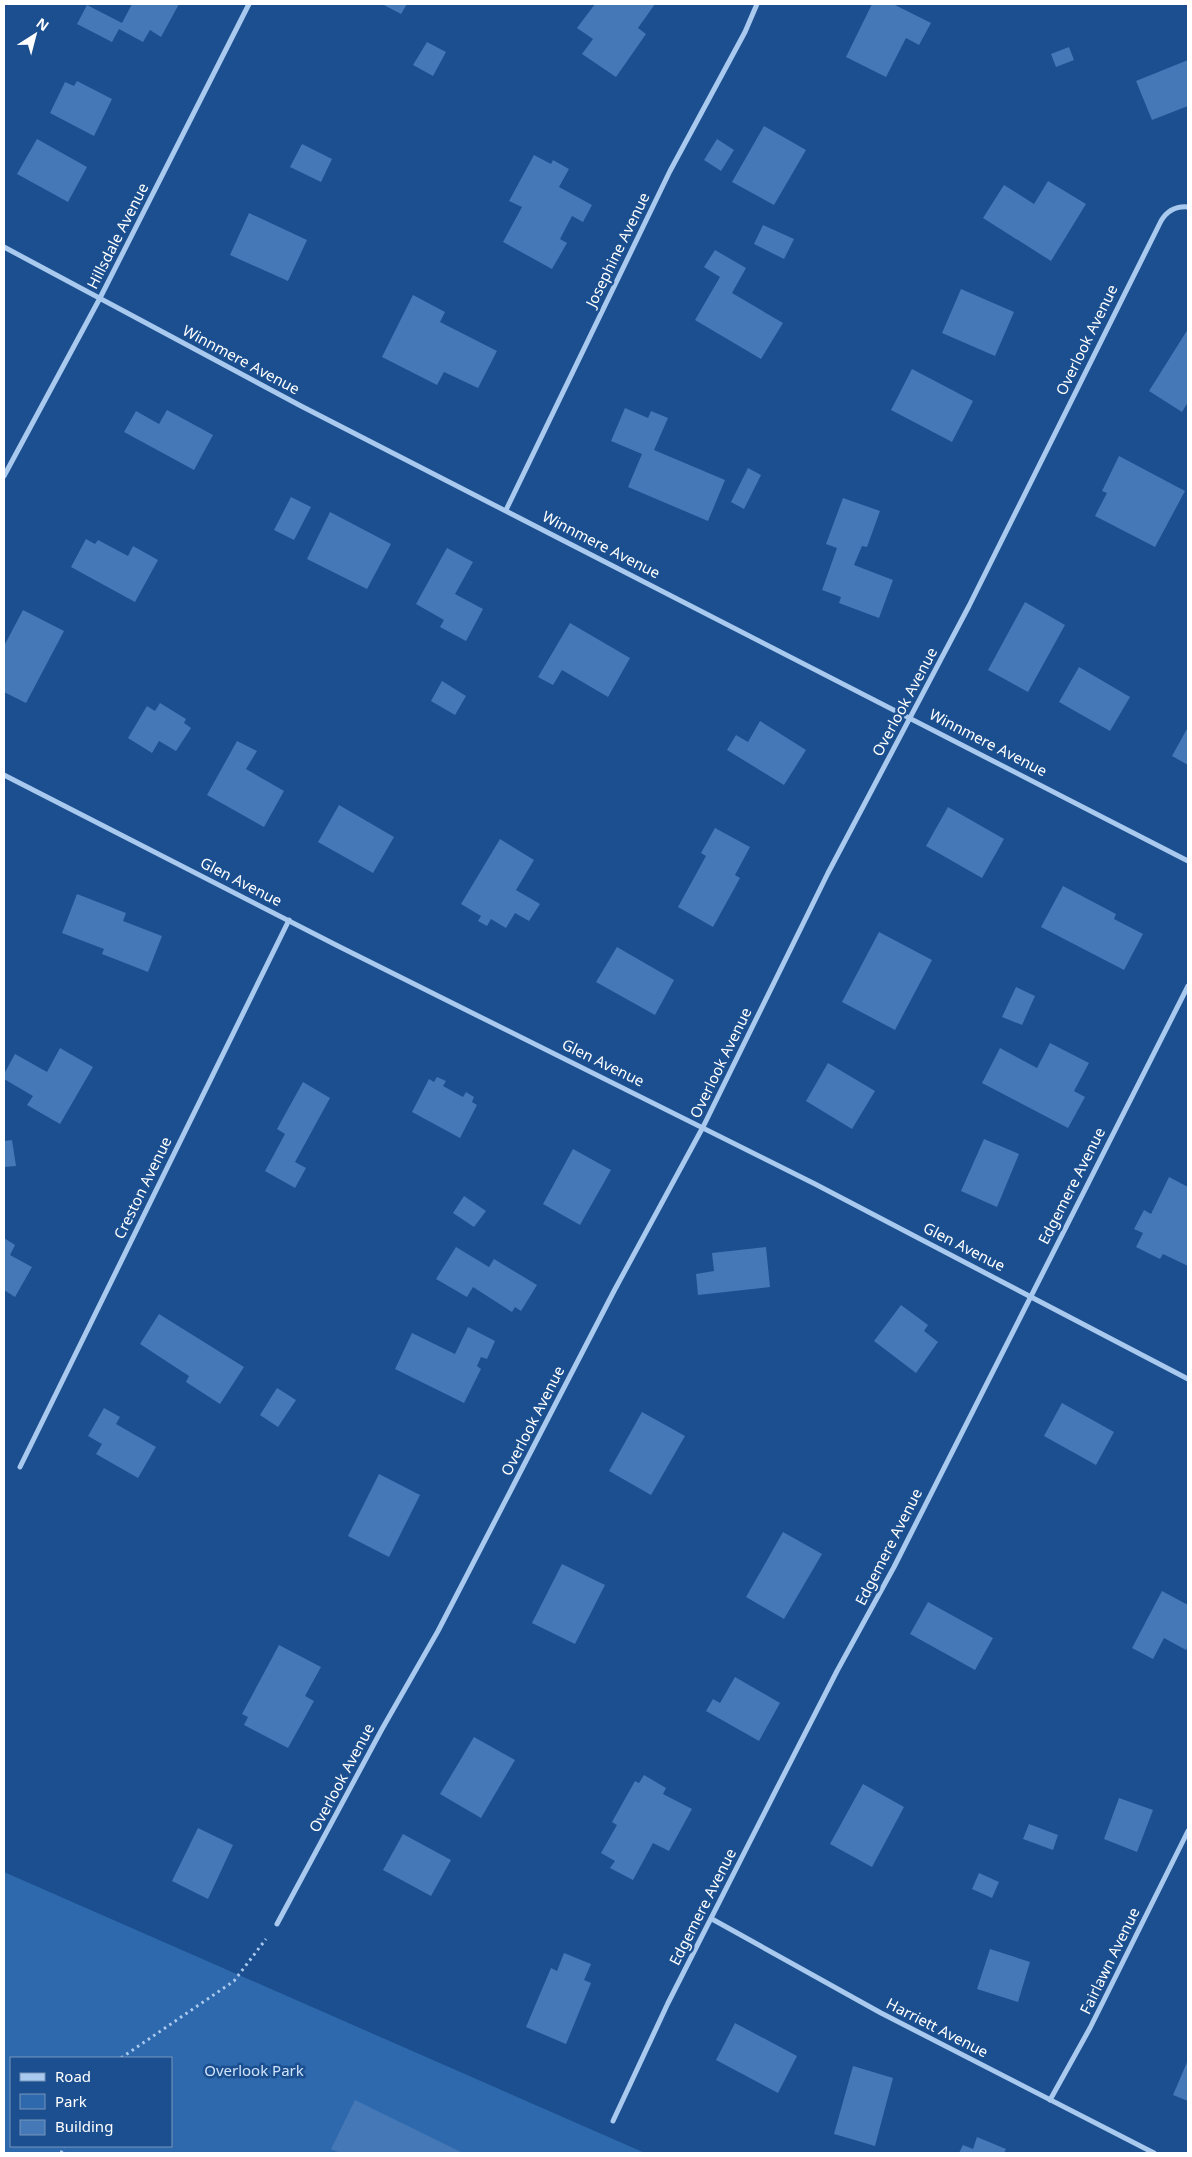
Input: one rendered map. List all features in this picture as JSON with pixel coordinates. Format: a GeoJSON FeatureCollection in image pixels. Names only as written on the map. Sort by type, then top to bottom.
{"type":"FeatureCollection","features":[{"type":"Feature","properties":{"kind":"street","name":"Hillsdale Avenue"},"geometry":{"type":"LineString","coordinates":[[4,476],[100,298],[249,4]]}},
{"type":"Feature","properties":{"kind":"street","name":"Josephine Avenue"},"geometry":{"type":"LineString","coordinates":[[506,510],[670,171],[757,4]]}},
{"type":"Feature","properties":{"kind":"street","name":"Overlook Avenue"},"geometry":{"type":"LineString","coordinates":[[277,1924],[382,1729],[438,1631],[614,1291],[703,1127],[828,873],[970,606],[1161,221],[1167,213],[1176,208],[1188,207]]}},
{"type":"Feature","properties":{"kind":"street","name":"Winnmere Avenue"},"geometry":{"type":"LineString","coordinates":[[4,247],[301,406],[1188,861]]}},
{"type":"Feature","properties":{"kind":"street","name":"Glen Avenue"},"geometry":{"type":"LineString","coordinates":[[4,775],[703,1127],[1188,1379]]}},
{"type":"Feature","properties":{"kind":"street","name":"Creston Avenue"},"geometry":{"type":"LineString","coordinates":[[20,1467],[289,920]]}},
{"type":"Feature","properties":{"kind":"street","name":"Edgemere Avenue"},"geometry":{"type":"LineString","coordinates":[[612,2121],[668,2003],[774,1794],[837,1671],[894,1566],[1188,986]]}},
{"type":"Feature","properties":{"kind":"street","name":"Fairlawn Avenue"},"geometry":{"type":"LineString","coordinates":[[1050,2100],[1090,2028],[1188,1831]]}},
{"type":"Feature","properties":{"kind":"street","name":"Harriett Avenue"},"geometry":{"type":"LineString","coordinates":[[712,1919],[881,2013],[1154,2153]]}},
{"type":"Feature","properties":{"kind":"path"},"geometry":{"type":"LineString","coordinates":[[122,2057],[234,1981],[277,1924]]}},
{"type":"Feature","properties":{"kind":"green space","name":"Overlook Park"},"geometry":{"type":"Polygon","coordinates":[[[4,1872],[645,2153],[4,2153],[4,1872]]]}},
{"type":"Feature","properties":{"kind":"building"},"geometry":{"type":"Polygon","coordinates":[[[132,4],[179,4],[161,37],[150,30],[143,42],[119,29],[112,42],[77,24],[87,5],[122,23],[132,4]]]}},
{"type":"Feature","properties":{"kind":"building"},"geometry":{"type":"Polygon","coordinates":[[[382,4],[407,4],[401,14],[382,4]]]}},
{"type":"Feature","properties":{"kind":"building"},"geometry":{"type":"Polygon","coordinates":[[[595,4],[655,4],[638,28],[646,34],[616,77],[582,54],[593,39],[577,28],[595,4]]]}},
{"type":"Feature","properties":{"kind":"building"},"geometry":{"type":"Polygon","coordinates":[[[872,4],[893,4],[931,23],[919,45],[906,38],[886,77],[846,57],[872,4]]]}},
{"type":"Feature","properties":{"kind":"building"},"geometry":{"type":"Polygon","coordinates":[[[427,42],[446,52],[433,76],[413,65],[427,42]]]}},
{"type":"Feature","properties":{"kind":"building"},"geometry":{"type":"Polygon","coordinates":[[[1069,47],[1074,60],[1056,67],[1051,54],[1069,47]]]}},
{"type":"Feature","properties":{"kind":"building"},"geometry":{"type":"Polygon","coordinates":[[[1188,60],[1188,106],[1152,120],[1136,81],[1188,60]]]}},
{"type":"Feature","properties":{"kind":"building"},"geometry":{"type":"Polygon","coordinates":[[[77,81],[112,99],[94,136],[50,113],[65,82],[74,86],[77,81]]]}},
{"type":"Feature","properties":{"kind":"building"},"geometry":{"type":"Polygon","coordinates":[[[764,126],[806,150],[774,205],[732,182],[764,126]]]}},
{"type":"Feature","properties":{"kind":"building"},"geometry":{"type":"Polygon","coordinates":[[[37,139],[87,167],[68,202],[17,174],[37,139]]]}},
{"type":"Feature","properties":{"kind":"building"},"geometry":{"type":"Polygon","coordinates":[[[717,139],[734,150],[721,171],[704,160],[717,139]]]}},
{"type":"Feature","properties":{"kind":"building"},"geometry":{"type":"Polygon","coordinates":[[[302,144],[332,159],[321,182],[290,167],[302,144]]]}},
{"type":"Feature","properties":{"kind":"building"},"geometry":{"type":"Polygon","coordinates":[[[534,155],[551,164],[553,160],[569,169],[559,187],[592,205],[583,222],[572,216],[560,239],[567,243],[552,269],[503,242],[522,207],[509,201],[534,155]]]}},
{"type":"Feature","properties":{"kind":"building"},"geometry":{"type":"Polygon","coordinates":[[[1048,181],[1086,204],[1051,261],[983,218],[1004,185],[1034,204],[1048,181]]]}},
{"type":"Feature","properties":{"kind":"building"},"geometry":{"type":"Polygon","coordinates":[[[249,213],[307,240],[288,281],[230,255],[249,213]]]}},
{"type":"Feature","properties":{"kind":"building"},"geometry":{"type":"Polygon","coordinates":[[[763,225],[794,239],[784,259],[754,244],[763,225]]]}},
{"type":"Feature","properties":{"kind":"building"},"geometry":{"type":"Polygon","coordinates":[[[715,250],[746,268],[732,293],[783,323],[761,359],[695,320],[720,277],[704,267],[715,250]]]}},
{"type":"Feature","properties":{"kind":"building"},"geometry":{"type":"Polygon","coordinates":[[[961,289],[1014,312],[995,356],[942,333],[961,289]]]}},
{"type":"Feature","properties":{"kind":"building"},"geometry":{"type":"Polygon","coordinates":[[[413,295],[445,312],[440,322],[497,351],[478,388],[444,372],[437,385],[382,357],[413,295]]]}},
{"type":"Feature","properties":{"kind":"building"},"geometry":{"type":"Polygon","coordinates":[[[1188,329],[1188,402],[1182,412],[1149,391],[1188,329]]]}},
{"type":"Feature","properties":{"kind":"building"},"geometry":{"type":"Polygon","coordinates":[[[912,369],[973,401],[952,442],[891,410],[912,369]]]}},
{"type":"Feature","properties":{"kind":"building"},"geometry":{"type":"Polygon","coordinates":[[[625,408],[648,418],[651,411],[668,418],[654,450],[725,480],[708,521],[628,487],[642,454],[611,441],[625,408]]]}},
{"type":"Feature","properties":{"kind":"building"},"geometry":{"type":"Polygon","coordinates":[[[167,410],[213,435],[194,470],[124,432],[136,411],[159,424],[167,410]]]}},
{"type":"Feature","properties":{"kind":"building"},"geometry":{"type":"Polygon","coordinates":[[[1119,456],[1185,491],[1155,547],[1095,516],[1107,493],[1102,491],[1119,456]]]}},
{"type":"Feature","properties":{"kind":"building"},"geometry":{"type":"Polygon","coordinates":[[[748,468],[761,475],[744,509],[731,502],[748,468]]]}},
{"type":"Feature","properties":{"kind":"building"},"geometry":{"type":"Polygon","coordinates":[[[291,497],[311,507],[294,540],[274,530],[291,497]]]}},
{"type":"Feature","properties":{"kind":"building"},"geometry":{"type":"Polygon","coordinates":[[[843,498],[880,511],[867,547],[862,546],[854,565],[893,580],[879,618],[839,603],[841,597],[822,590],[837,548],[826,544],[843,498]]]}},
{"type":"Feature","properties":{"kind":"building"},"geometry":{"type":"Polygon","coordinates":[[[330,512],[391,544],[367,589],[307,559],[330,512]]]}},
{"type":"Feature","properties":{"kind":"building"},"geometry":{"type":"Polygon","coordinates":[[[86,539],[95,544],[98,540],[128,556],[133,546],[158,560],[135,602],[71,567],[86,539]]]}},
{"type":"Feature","properties":{"kind":"building"},"geometry":{"type":"Polygon","coordinates":[[[447,548],[473,562],[455,594],[483,609],[466,641],[440,627],[444,620],[416,604],[447,548]]]}},
{"type":"Feature","properties":{"kind":"building"},"geometry":{"type":"Polygon","coordinates":[[[1025,602],[1065,625],[1028,692],[988,670],[1025,602]]]}},
{"type":"Feature","properties":{"kind":"building"},"geometry":{"type":"Polygon","coordinates":[[[23,610],[64,631],[26,703],[4,692],[4,646],[23,610]]]}},
{"type":"Feature","properties":{"kind":"building"},"geometry":{"type":"Polygon","coordinates":[[[570,623],[630,658],[608,697],[562,670],[553,685],[538,677],[570,623]]]}},
{"type":"Feature","properties":{"kind":"building"},"geometry":{"type":"Polygon","coordinates":[[[1079,667],[1130,697],[1110,731],[1059,702],[1079,667]]]}},
{"type":"Feature","properties":{"kind":"building"},"geometry":{"type":"Polygon","coordinates":[[[442,681],[466,696],[455,715],[431,701],[442,681]]]}},
{"type":"Feature","properties":{"kind":"building"},"geometry":{"type":"Polygon","coordinates":[[[160,703],[186,719],[184,723],[191,728],[176,751],[159,741],[152,753],[128,738],[147,706],[155,711],[160,703]]]}},
{"type":"Feature","properties":{"kind":"building"},"geometry":{"type":"Polygon","coordinates":[[[760,721],[806,750],[784,785],[727,750],[736,735],[748,742],[760,721]]]}},
{"type":"Feature","properties":{"kind":"building"},"geometry":{"type":"Polygon","coordinates":[[[1188,727],[1188,765],[1172,756],[1188,727]]]}},
{"type":"Feature","properties":{"kind":"building"},"geometry":{"type":"Polygon","coordinates":[[[237,741],[257,751],[246,769],[284,791],[264,827],[207,795],[237,741]]]}},
{"type":"Feature","properties":{"kind":"building"},"geometry":{"type":"Polygon","coordinates":[[[339,805],[394,837],[373,873],[318,842],[339,805]]]}},
{"type":"Feature","properties":{"kind":"building"},"geometry":{"type":"Polygon","coordinates":[[[948,807],[1004,839],[982,878],[926,846],[948,807]]]}},
{"type":"Feature","properties":{"kind":"building"},"geometry":{"type":"Polygon","coordinates":[[[715,828],[750,847],[735,875],[740,878],[713,927],[678,907],[706,856],[701,853],[715,828]]]}},
{"type":"Feature","properties":{"kind":"building"},"geometry":{"type":"Polygon","coordinates":[[[500,839],[534,860],[516,890],[540,904],[529,921],[515,913],[506,928],[491,919],[487,926],[478,921],[481,916],[461,904],[500,839]]]}},
{"type":"Feature","properties":{"kind":"building"},"geometry":{"type":"Polygon","coordinates":[[[1063,886],[1116,914],[1114,919],[1143,934],[1124,970],[1041,927],[1063,886]]]}},
{"type":"Feature","properties":{"kind":"building"},"geometry":{"type":"Polygon","coordinates":[[[77,894],[126,913],[123,921],[162,936],[148,972],[102,954],[104,949],[62,933],[77,894]]]}},
{"type":"Feature","properties":{"kind":"building"},"geometry":{"type":"Polygon","coordinates":[[[879,932],[932,960],[895,1030],[842,1002],[879,932]]]}},
{"type":"Feature","properties":{"kind":"building"},"geometry":{"type":"Polygon","coordinates":[[[617,947],[674,980],[655,1015],[596,982],[617,947]]]}},
{"type":"Feature","properties":{"kind":"building"},"geometry":{"type":"Polygon","coordinates":[[[1016,987],[1035,996],[1022,1025],[1002,1017],[1016,987]]]}},
{"type":"Feature","properties":{"kind":"building"},"geometry":{"type":"Polygon","coordinates":[[[1050,1043],[1089,1063],[1074,1091],[1085,1097],[1068,1128],[982,1083],[1000,1048],[1037,1068],[1050,1043]]]}},
{"type":"Feature","properties":{"kind":"building"},"geometry":{"type":"Polygon","coordinates":[[[60,1048],[93,1067],[60,1124],[27,1105],[33,1096],[4,1079],[4,1074],[15,1054],[47,1072],[60,1048]]]}},
{"type":"Feature","properties":{"kind":"building"},"geometry":{"type":"Polygon","coordinates":[[[828,1063],[875,1091],[852,1129],[806,1101],[828,1063]]]}},
{"type":"Feature","properties":{"kind":"building"},"geometry":{"type":"Polygon","coordinates":[[[437,1077],[446,1081],[443,1086],[463,1097],[466,1092],[474,1097],[472,1102],[477,1105],[460,1138],[412,1112],[429,1079],[434,1082],[437,1077]]]}},
{"type":"Feature","properties":{"kind":"building"},"geometry":{"type":"Polygon","coordinates":[[[303,1082],[330,1098],[295,1162],[306,1168],[295,1188],[265,1171],[285,1134],[277,1129],[303,1082]]]}},
{"type":"Feature","properties":{"kind":"building"},"geometry":{"type":"Polygon","coordinates":[[[984,1139],[1019,1154],[997,1207],[961,1191],[984,1139]]]}},
{"type":"Feature","properties":{"kind":"building"},"geometry":{"type":"Polygon","coordinates":[[[12,1140],[16,1166],[4,1167],[4,1141],[12,1140]]]}},
{"type":"Feature","properties":{"kind":"building"},"geometry":{"type":"Polygon","coordinates":[[[573,1149],[611,1170],[580,1225],[543,1204],[573,1149]]]}},
{"type":"Feature","properties":{"kind":"building"},"geometry":{"type":"Polygon","coordinates":[[[1169,1177],[1188,1187],[1188,1266],[1163,1254],[1160,1259],[1136,1247],[1143,1233],[1134,1229],[1144,1210],[1151,1214],[1169,1177]]]}},
{"type":"Feature","properties":{"kind":"building"},"geometry":{"type":"Polygon","coordinates":[[[464,1196],[486,1211],[474,1227],[453,1213],[464,1196]]]}},
{"type":"Feature","properties":{"kind":"building"},"geometry":{"type":"Polygon","coordinates":[[[4,1238],[15,1245],[10,1255],[32,1267],[15,1297],[4,1290],[4,1238]]]}},
{"type":"Feature","properties":{"kind":"building"},"geometry":{"type":"Polygon","coordinates":[[[456,1247],[489,1267],[494,1259],[537,1285],[521,1311],[515,1307],[512,1312],[473,1287],[467,1297],[436,1279],[456,1247]]]}},
{"type":"Feature","properties":{"kind":"building"},"geometry":{"type":"Polygon","coordinates":[[[766,1247],[770,1287],[698,1295],[696,1274],[714,1271],[712,1253],[766,1247]]]}},
{"type":"Feature","properties":{"kind":"building"},"geometry":{"type":"Polygon","coordinates":[[[901,1305],[928,1325],[924,1331],[938,1342],[916,1373],[874,1341],[901,1305]]]}},
{"type":"Feature","properties":{"kind":"building"},"geometry":{"type":"Polygon","coordinates":[[[159,1314],[244,1367],[220,1404],[186,1382],[189,1376],[140,1344],[159,1314]]]}},
{"type":"Feature","properties":{"kind":"building"},"geometry":{"type":"Polygon","coordinates":[[[468,1327],[495,1341],[487,1359],[481,1357],[477,1366],[481,1369],[464,1403],[395,1369],[412,1333],[455,1354],[468,1327]]]}},
{"type":"Feature","properties":{"kind":"building"},"geometry":{"type":"Polygon","coordinates":[[[277,1388],[296,1400],[278,1427],[260,1415],[277,1388]]]}},
{"type":"Feature","properties":{"kind":"building"},"geometry":{"type":"Polygon","coordinates":[[[1062,1403],[1114,1432],[1096,1465],[1044,1436],[1062,1403]]]}},
{"type":"Feature","properties":{"kind":"building"},"geometry":{"type":"Polygon","coordinates":[[[104,1408],[120,1417],[116,1424],[156,1447],[138,1478],[96,1454],[102,1444],[88,1436],[104,1408]]]}},
{"type":"Feature","properties":{"kind":"building"},"geometry":{"type":"Polygon","coordinates":[[[642,1412],[685,1436],[651,1495],[609,1471],[642,1412]]]}},
{"type":"Feature","properties":{"kind":"building"},"geometry":{"type":"Polygon","coordinates":[[[379,1474],[420,1495],[389,1557],[348,1536],[379,1474]]]}},
{"type":"Feature","properties":{"kind":"building"},"geometry":{"type":"Polygon","coordinates":[[[783,1532],[822,1554],[784,1619],[746,1597],[783,1532]]]}},
{"type":"Feature","properties":{"kind":"building"},"geometry":{"type":"Polygon","coordinates":[[[562,1564],[605,1585],[575,1644],[532,1623],[562,1564]]]}},
{"type":"Feature","properties":{"kind":"building"},"geometry":{"type":"Polygon","coordinates":[[[1162,1591],[1188,1605],[1188,1646],[1186,1650],[1164,1638],[1153,1659],[1132,1648],[1162,1591]]]}},
{"type":"Feature","properties":{"kind":"building"},"geometry":{"type":"Polygon","coordinates":[[[928,1602],[993,1638],[975,1670],[910,1634],[928,1602]]]}},
{"type":"Feature","properties":{"kind":"building"},"geometry":{"type":"Polygon","coordinates":[[[279,1645],[321,1667],[305,1696],[314,1701],[288,1748],[244,1725],[248,1717],[242,1714],[279,1645]]]}},
{"type":"Feature","properties":{"kind":"building"},"geometry":{"type":"Polygon","coordinates":[[[735,1677],[780,1703],[759,1741],[706,1711],[713,1699],[720,1703],[735,1677]]]}},
{"type":"Feature","properties":{"kind":"building"},"geometry":{"type":"Polygon","coordinates":[[[474,1737],[515,1760],[481,1818],[440,1794],[474,1737]]]}},
{"type":"Feature","properties":{"kind":"building"},"geometry":{"type":"Polygon","coordinates":[[[644,1775],[666,1788],[663,1794],[692,1809],[669,1851],[653,1843],[633,1880],[610,1868],[615,1861],[601,1853],[617,1825],[612,1822],[635,1781],[639,1783],[644,1775]]]}},
{"type":"Feature","properties":{"kind":"building"},"geometry":{"type":"Polygon","coordinates":[[[863,1784],[904,1807],[872,1867],[830,1844],[863,1784]]]}},
{"type":"Feature","properties":{"kind":"building"},"geometry":{"type":"Polygon","coordinates":[[[1119,1798],[1153,1810],[1137,1852],[1104,1839],[1119,1798]]]}},
{"type":"Feature","properties":{"kind":"building"},"geometry":{"type":"Polygon","coordinates":[[[1029,1824],[1058,1835],[1053,1850],[1023,1839],[1029,1824]]]}},
{"type":"Feature","properties":{"kind":"building"},"geometry":{"type":"Polygon","coordinates":[[[198,1828],[233,1845],[208,1899],[172,1881],[198,1828]]]}},
{"type":"Feature","properties":{"kind":"building"},"geometry":{"type":"Polygon","coordinates":[[[403,1834],[451,1860],[431,1896],[383,1870],[403,1834]]]}},
{"type":"Feature","properties":{"kind":"building"},"geometry":{"type":"Polygon","coordinates":[[[979,1873],[999,1882],[992,1898],[972,1889],[979,1873]]]}},
{"type":"Feature","properties":{"kind":"building"},"geometry":{"type":"Polygon","coordinates":[[[990,1949],[1030,1962],[1018,2002],[977,1989],[990,1949]]]}},
{"type":"Feature","properties":{"kind":"building"},"geometry":{"type":"Polygon","coordinates":[[[564,1953],[591,1964],[584,1980],[591,1983],[566,2044],[526,2027],[551,1968],[557,1971],[564,1953]]]}},
{"type":"Feature","properties":{"kind":"building"},"geometry":{"type":"Polygon","coordinates":[[[735,2023],[797,2056],[778,2093],[716,2060],[735,2023]]]}},
{"type":"Feature","properties":{"kind":"building"},"geometry":{"type":"Polygon","coordinates":[[[1188,2060],[1188,2101],[1173,2095],[1188,2060]]]}},
{"type":"Feature","properties":{"kind":"building"},"geometry":{"type":"Polygon","coordinates":[[[853,2066],[893,2078],[875,2146],[834,2134],[853,2066]]]}},
{"type":"Feature","properties":{"kind":"building"},"geometry":{"type":"Polygon","coordinates":[[[355,2100],[463,2153],[340,2153],[331,2149],[355,2100]]]}},
{"type":"Feature","properties":{"kind":"building"},"geometry":{"type":"Polygon","coordinates":[[[977,2137],[1006,2149],[1004,2153],[959,2153],[963,2145],[973,2149],[977,2137]]]}}]}
